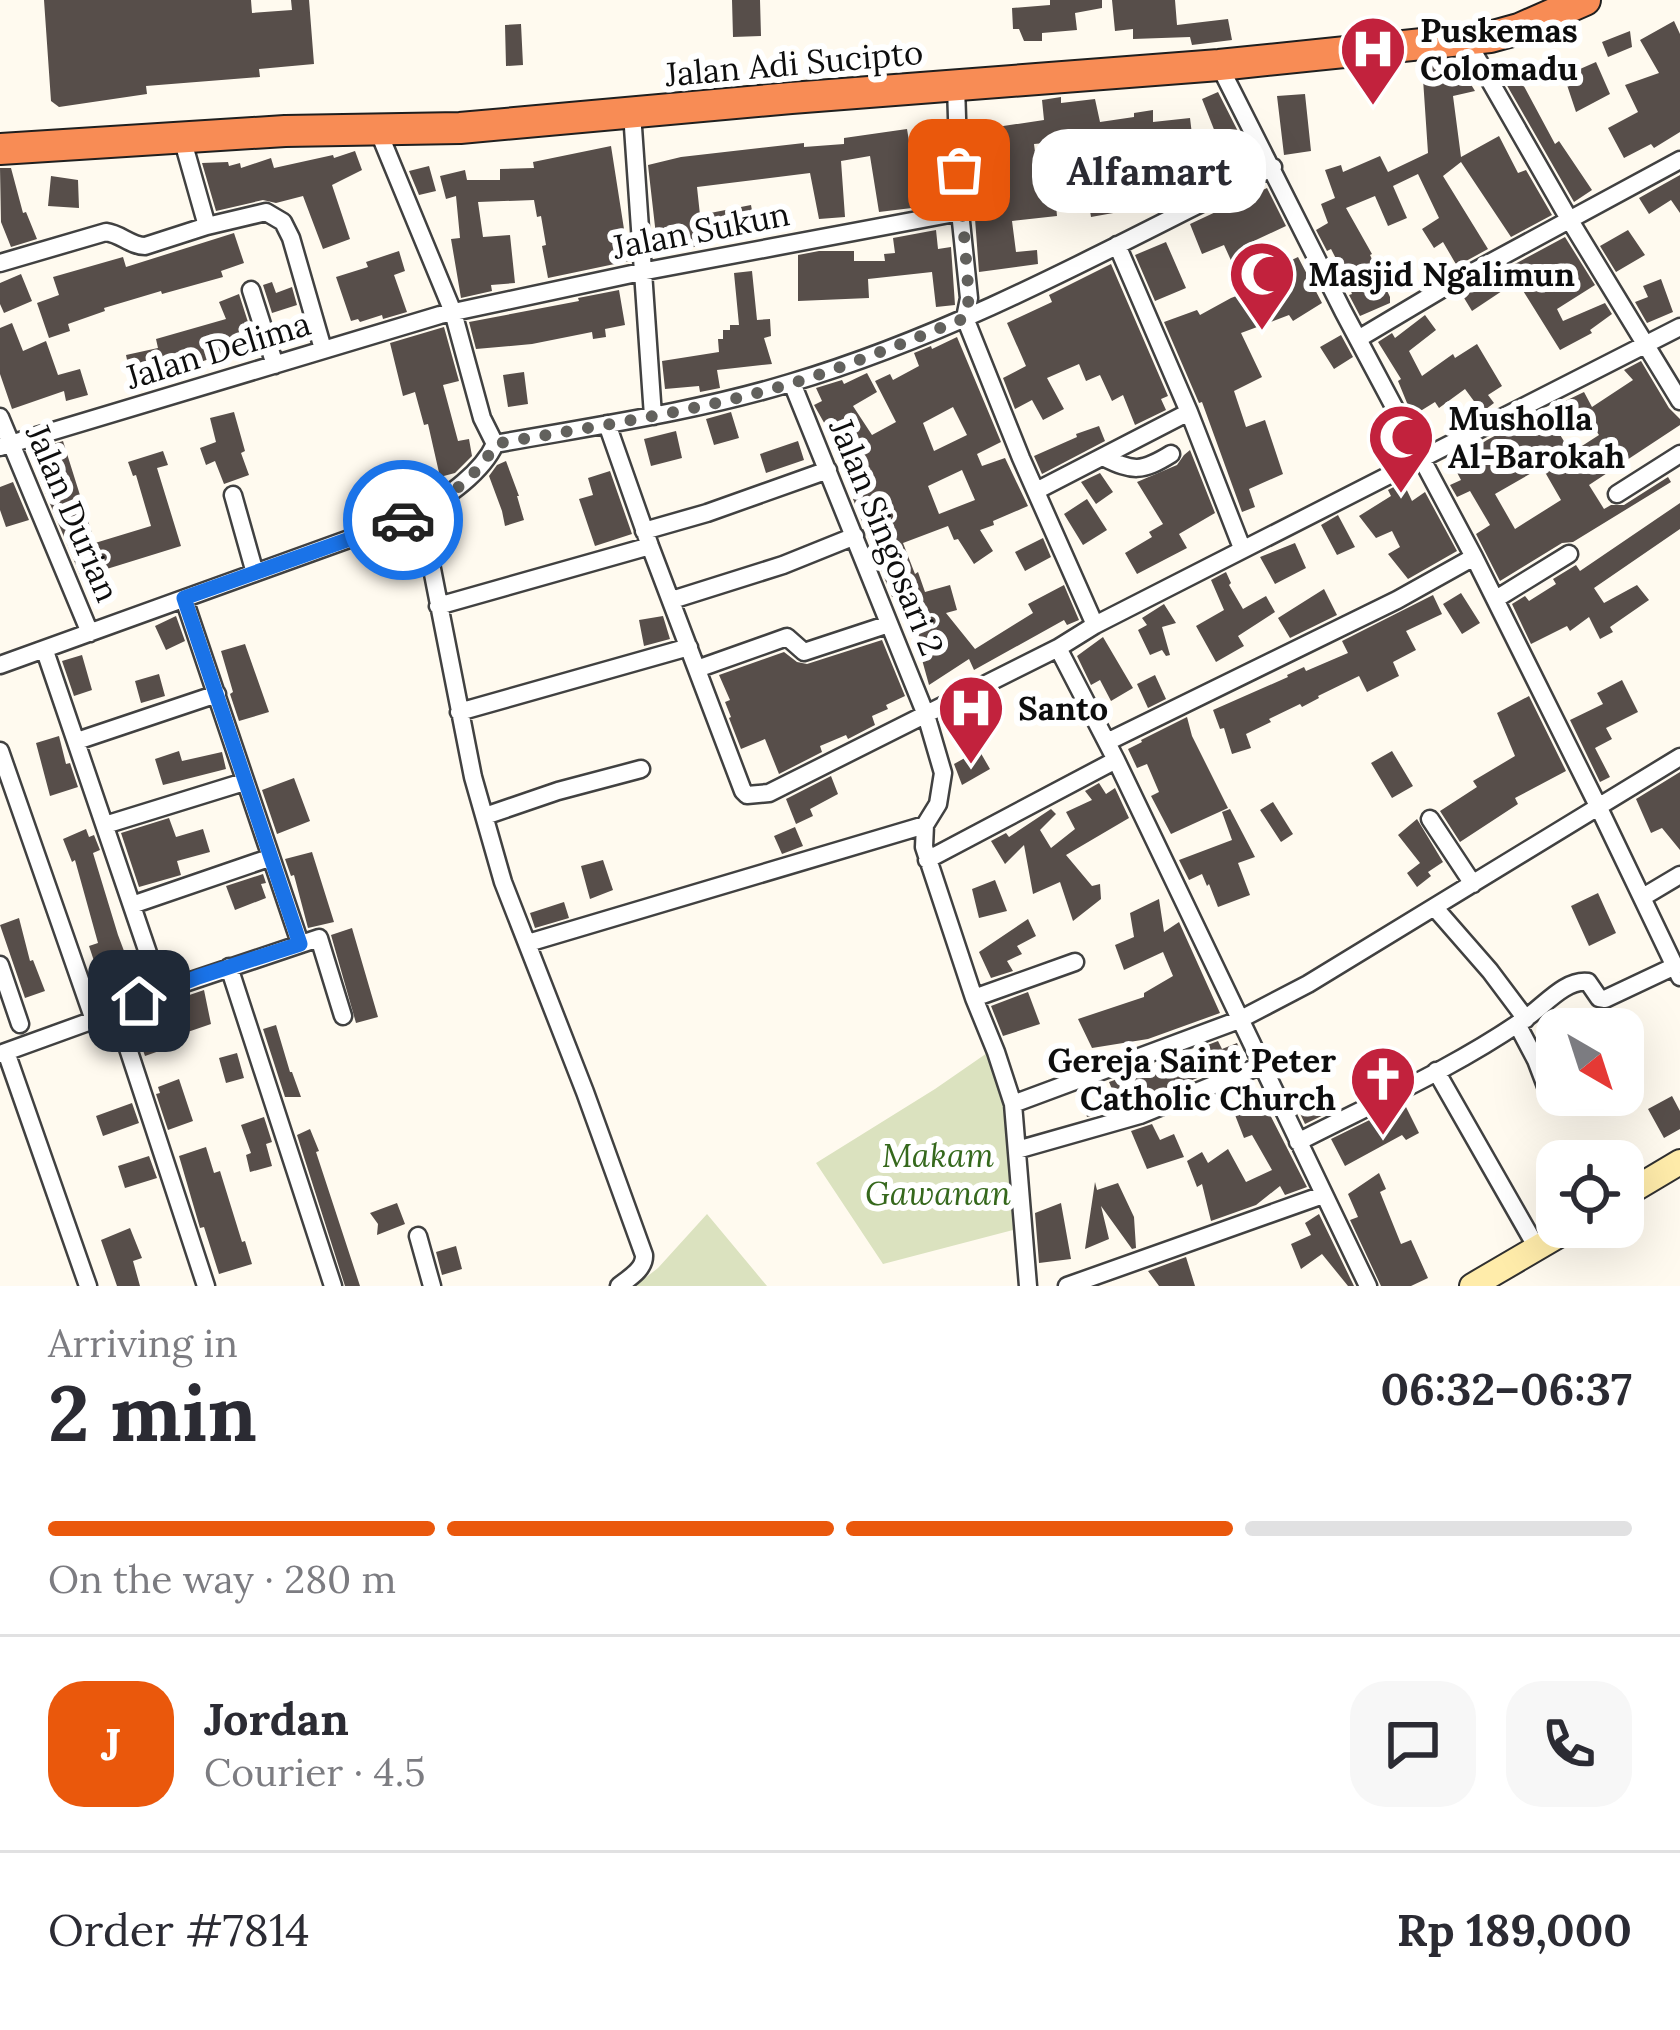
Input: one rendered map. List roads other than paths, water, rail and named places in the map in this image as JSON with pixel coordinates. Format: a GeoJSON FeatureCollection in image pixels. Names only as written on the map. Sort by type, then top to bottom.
{"type":"FeatureCollection","features":[{"type":"Feature","properties":{"kind":"highway","name":"Jalan Adi Sucipto"},"geometry":{"type":"LineString","coordinates":[[1,147],[460,128],[1219,65],[1466,41],[1520,29],[1541,9],[1585,0]]}},
{"type":"Feature","properties":{"kind":"main road"},"geometry":{"type":"LineString","coordinates":[[1644,1183],[1680,1162]]}},
{"type":"Feature","properties":{"kind":"main road"},"geometry":{"type":"LineString","coordinates":[[1472,1286],[1538,1248]]}},
{"type":"Feature","properties":{"kind":"street"},"geometry":{"type":"LineString","coordinates":[[1466,41],[1680,401]]}},
{"type":"Feature","properties":{"kind":"street"},"geometry":{"type":"LineString","coordinates":[[1219,65],[1496,599],[1677,972],[1605,999],[1585,980],[1574,982],[1521,1021],[1436,1071],[1298,1142]]}},
{"type":"Feature","properties":{"kind":"street"},"geometry":{"type":"LineString","coordinates":[[956,86],[960,212],[969,298],[965,318],[1095,625]]}},
{"type":"Feature","properties":{"kind":"street"},"geometry":{"type":"LineString","coordinates":[[632,112],[653,416]]}},
{"type":"Feature","properties":{"kind":"street"},"geometry":{"type":"LineString","coordinates":[[377,128],[453,312],[482,418],[495,444]]}},
{"type":"Feature","properties":{"kind":"street"},"geometry":{"type":"LineString","coordinates":[[182,138],[207,226]]}},
{"type":"Feature","properties":{"kind":"street"},"geometry":{"type":"LineString","coordinates":[[1358,339],[1680,160]]}},
{"type":"Feature","properties":{"kind":"street"},"geometry":{"type":"LineString","coordinates":[[495,444],[718,403],[863,359],[965,318],[1273,167]]}},
{"type":"Feature","properties":{"kind":"street"},"geometry":{"type":"LineString","coordinates":[[0,263],[106,232],[119,234],[135,246],[146,246],[266,212],[283,222],[291,238],[323,349]]}},
{"type":"Feature","properties":{"kind":"street","name":"Jalan Sukun"},"geometry":{"type":"LineString","coordinates":[[453,312],[960,212]]}},
{"type":"Feature","properties":{"kind":"street"},"geometry":{"type":"LineString","coordinates":[[1117,245],[1242,548]]}},
{"type":"Feature","properties":{"kind":"street"},"geometry":{"type":"LineString","coordinates":[[251,290],[275,365]]}},
{"type":"Feature","properties":{"kind":"street","name":"Jalan Delima"},"geometry":{"type":"LineString","coordinates":[[5,445],[453,312]]}},
{"type":"Feature","properties":{"kind":"street"},"geometry":{"type":"LineString","coordinates":[[607,424],[743,791],[754,796],[769,793],[926,715],[1680,326]]}},
{"type":"Feature","properties":{"kind":"street","name":"Jalan Singosari 2"},"geometry":{"type":"LineString","coordinates":[[792,383],[926,715],[943,773],[938,804],[923,836],[927,860],[1012,1104],[1028,1286]]}},
{"type":"Feature","properties":{"kind":"street"},"geometry":{"type":"LineString","coordinates":[[1036,491],[1189,412]]}},
{"type":"Feature","properties":{"kind":"street","name":"Jalan Durian"},"geometry":{"type":"LineString","coordinates":[[0,417],[5,445],[90,633]]}},
{"type":"Feature","properties":{"kind":"street"},"geometry":{"type":"LineString","coordinates":[[0,665],[421,513],[475,471],[495,444]]}},
{"type":"Feature","properties":{"kind":"street"},"geometry":{"type":"LineString","coordinates":[[1103,457],[1136,469],[1171,454]]}},
{"type":"Feature","properties":{"kind":"street"},"geometry":{"type":"LineString","coordinates":[[1617,494],[1680,454]]}},
{"type":"Feature","properties":{"kind":"street"},"geometry":{"type":"LineString","coordinates":[[438,606],[647,538],[828,470]]}},
{"type":"Feature","properties":{"kind":"street"},"geometry":{"type":"LineString","coordinates":[[232,495],[255,573]]}},
{"type":"Feature","properties":{"kind":"street"},"geometry":{"type":"LineString","coordinates":[[421,513],[473,778],[503,882],[644,1255],[640,1268],[619,1286]]}},
{"type":"Feature","properties":{"kind":"street"},"geometry":{"type":"LineString","coordinates":[[672,600],[855,536]]}},
{"type":"Feature","properties":{"kind":"street"},"geometry":{"type":"LineString","coordinates":[[1496,599],[1569,554]]}},
{"type":"Feature","properties":{"kind":"street"},"geometry":{"type":"LineString","coordinates":[[1107,742],[1397,600],[1474,556]]}},
{"type":"Feature","properties":{"kind":"street"},"geometry":{"type":"LineString","coordinates":[[184,598],[300,944]]}},
{"type":"Feature","properties":{"kind":"street"},"geometry":{"type":"LineString","coordinates":[[697,669],[787,637],[804,652],[889,624]]}},
{"type":"Feature","properties":{"kind":"street"},"geometry":{"type":"LineString","coordinates":[[459,712],[689,647]]}},
{"type":"Feature","properties":{"kind":"street"},"geometry":{"type":"LineString","coordinates":[[1058,647],[1368,1286]]}},
{"type":"Feature","properties":{"kind":"street"},"geometry":{"type":"LineString","coordinates":[[45,651],[160,991]]}},
{"type":"Feature","properties":{"kind":"street"},"geometry":{"type":"LineString","coordinates":[[77,741],[217,694]]}},
{"type":"Feature","properties":{"kind":"street"},"geometry":{"type":"LineString","coordinates":[[0,752],[94,1020]]}},
{"type":"Feature","properties":{"kind":"street"},"geometry":{"type":"LineString","coordinates":[[1012,1104],[1238,1020],[1308,984],[1680,757]]}},
{"type":"Feature","properties":{"kind":"street"},"geometry":{"type":"LineString","coordinates":[[927,860],[1116,760]]}},
{"type":"Feature","properties":{"kind":"street"},"geometry":{"type":"LineString","coordinates":[[485,816],[641,769]]}},
{"type":"Feature","properties":{"kind":"street"},"geometry":{"type":"LineString","coordinates":[[105,824],[244,782]]}},
{"type":"Feature","properties":{"kind":"street"},"geometry":{"type":"LineString","coordinates":[[1430,819],[1473,884]]}},
{"type":"Feature","properties":{"kind":"street"},"geometry":{"type":"LineString","coordinates":[[528,943],[926,825]]}},
{"type":"Feature","properties":{"kind":"street"},"geometry":{"type":"LineString","coordinates":[[132,905],[269,858]]}},
{"type":"Feature","properties":{"kind":"street"},"geometry":{"type":"LineString","coordinates":[[1643,897],[1680,875]]}},
{"type":"Feature","properties":{"kind":"street"},"geometry":{"type":"LineString","coordinates":[[1435,908],[1490,971],[1521,1021],[1536,1060]]}},
{"type":"Feature","properties":{"kind":"street"},"geometry":{"type":"LineString","coordinates":[[88,1286],[3,1053],[160,991],[319,938],[344,1016]]}},
{"type":"Feature","properties":{"kind":"street"},"geometry":{"type":"LineString","coordinates":[[974,998],[1075,962]]}},
{"type":"Feature","properties":{"kind":"street"},"geometry":{"type":"LineString","coordinates":[[0,965],[20,1024]]}},
{"type":"Feature","properties":{"kind":"street"},"geometry":{"type":"LineString","coordinates":[[229,967],[333,1286]]}},
{"type":"Feature","properties":{"kind":"street"},"geometry":{"type":"LineString","coordinates":[[116,1012],[206,1286]]}},
{"type":"Feature","properties":{"kind":"street"},"geometry":{"type":"LineString","coordinates":[[1016,1150],[1140,1114],[1260,1066]]}},
{"type":"Feature","properties":{"kind":"street"},"geometry":{"type":"LineString","coordinates":[[1436,1071],[1536,1245]]}},
{"type":"Feature","properties":{"kind":"street"},"geometry":{"type":"LineString","coordinates":[[1067,1286],[1323,1195]]}},
{"type":"Feature","properties":{"kind":"street"},"geometry":{"type":"LineString","coordinates":[[418,1235],[433,1286]]}},
{"type":"Feature","properties":{"kind":"place","name":"Puskemas Colomadu"},"geometry":{"type":"Point","coordinates":[1373,108]}},
{"type":"Feature","properties":{"kind":"place","name":"Alfamart"},"geometry":{"type":"Point","coordinates":[959,170]}},
{"type":"Feature","properties":{"kind":"place","name":"Masjid Ngalimun"},"geometry":{"type":"Point","coordinates":[1262,333]}},
{"type":"Feature","properties":{"kind":"place","name":"Musholla Al-Barokah"},"geometry":{"type":"Point","coordinates":[1401,496]}},
{"type":"Feature","properties":{"kind":"place","name":"Santo"},"geometry":{"type":"Point","coordinates":[971,767]}},
{"type":"Feature","properties":{"kind":"place","name":"Gereja Saint Peter Catholic Church"},"geometry":{"type":"Point","coordinates":[1383,1138]}},
{"type":"Feature","properties":{"kind":"park label","name":"Makam Gawanan"},"geometry":{"type":"Point","coordinates":[938,1174]}}]}
